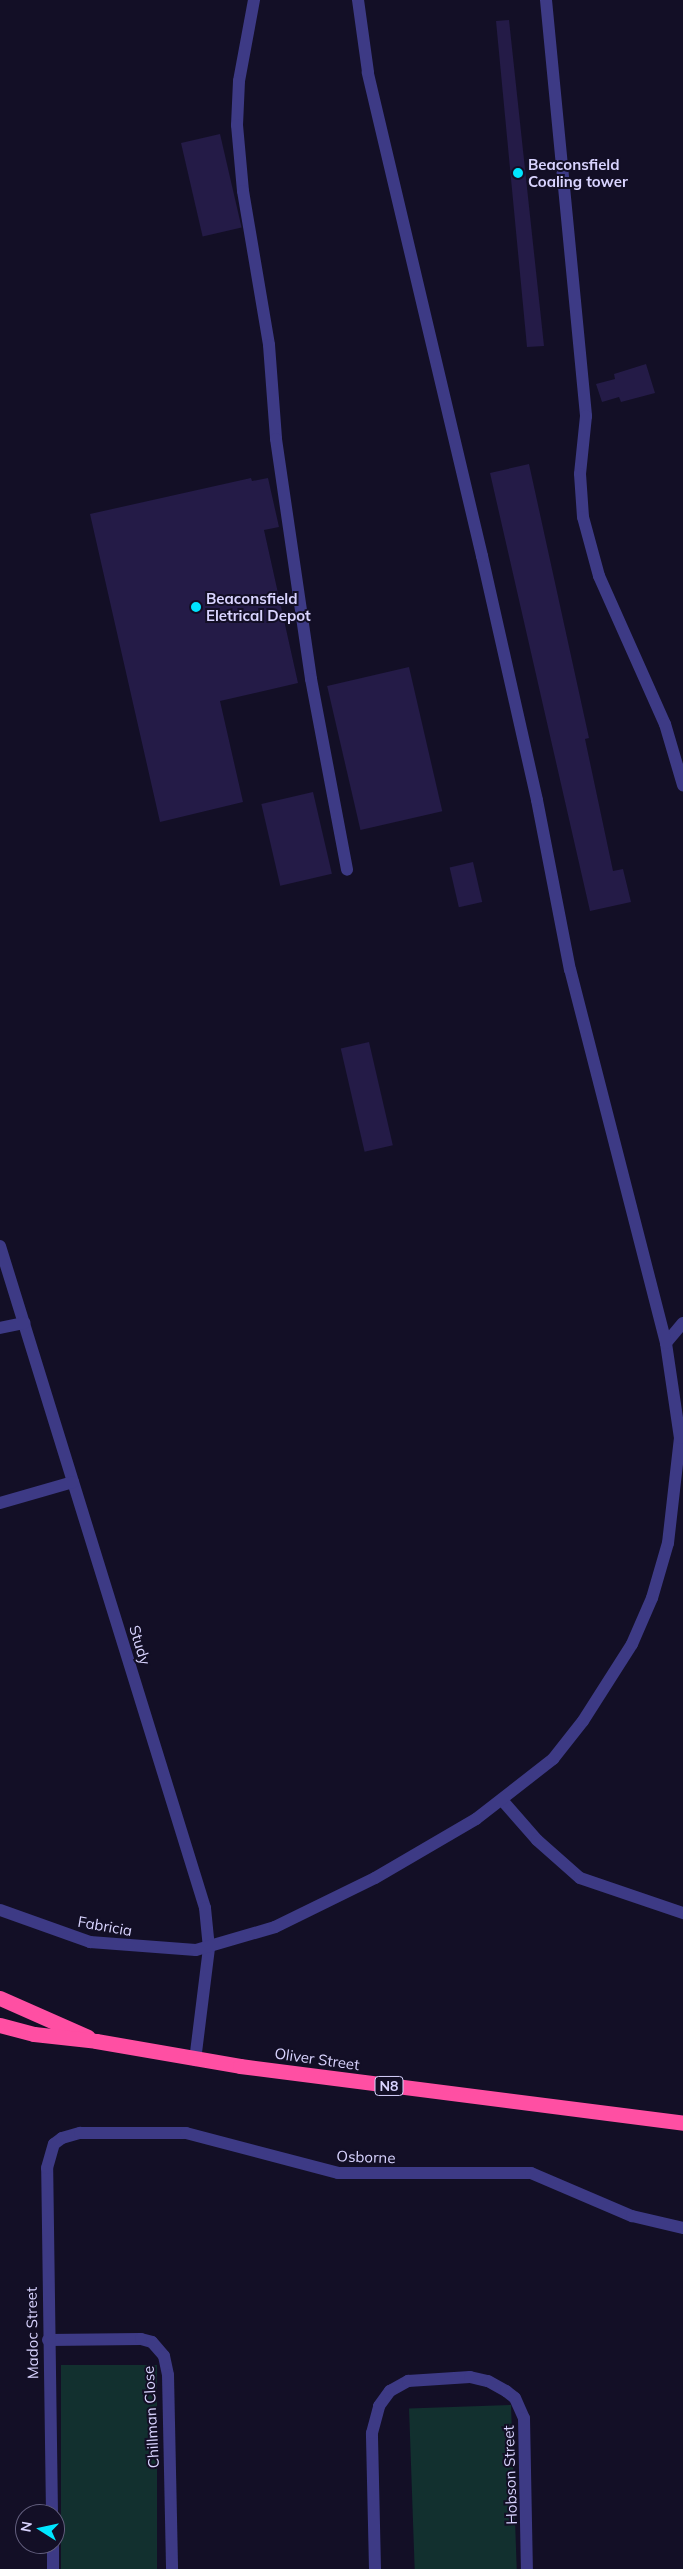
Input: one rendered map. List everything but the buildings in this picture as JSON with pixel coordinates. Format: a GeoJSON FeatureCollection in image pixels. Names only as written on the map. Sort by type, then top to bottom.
{"type":"FeatureCollection","features":[{"type":"Feature","properties":{"kind":"highway","name":"Oliver Street"},"geometry":{"type":"LineString","coordinates":[[0,1998],[96,2041]]}},
{"type":"Feature","properties":{"kind":"highway","name":"Oliver Street"},"geometry":{"type":"LineString","coordinates":[[0,2025],[57,2038],[96,2041],[195,2060],[683,2123]]}},
{"type":"Feature","properties":{"kind":"street"},"geometry":{"type":"LineString","coordinates":[[254,0],[239,81],[237,125],[243,191],[269,344],[276,439],[310,670],[347,870]]}},
{"type":"Feature","properties":{"kind":"street","name":"Fabricia"},"geometry":{"type":"LineString","coordinates":[[0,1910],[73,1938],[105,1945],[183,1950],[209,1948],[275,1927],[340,1897],[450,1835],[502,1800],[553,1759],[583,1721],[632,1644],[652,1598],[668,1543],[680,1438],[666,1343],[570,970],[537,800],[484,565],[368,72],[358,0]]}},
{"type":"Feature","properties":{"kind":"street"},"geometry":{"type":"LineString","coordinates":[[546,0],[586,416],[580,474],[583,517],[599,576],[665,724],[683,784]]}},
{"type":"Feature","properties":{"kind":"street","name":"Study"},"geometry":{"type":"LineString","coordinates":[[0,1246],[205,1908],[209,1948],[195,2060]]}},
{"type":"Feature","properties":{"kind":"street"},"geometry":{"type":"LineString","coordinates":[[0,1328],[24,1323]]}},
{"type":"Feature","properties":{"kind":"street"},"geometry":{"type":"LineString","coordinates":[[666,1343],[683,1323]]}},
{"type":"Feature","properties":{"kind":"street"},"geometry":{"type":"LineString","coordinates":[[0,1503],[73,1482]]}},
{"type":"Feature","properties":{"kind":"street"},"geometry":{"type":"LineString","coordinates":[[502,1800],[528,1831],[580,1878],[683,1913]]}},
{"type":"Feature","properties":{"kind":"street","name":"Osborne"},"geometry":{"type":"LineString","coordinates":[[51,2152],[62,2138],[80,2133],[186,2133],[338,2173],[531,2174],[632,2216],[683,2228]]}},
{"type":"Feature","properties":{"kind":"street","name":"Madoc Street"},"geometry":{"type":"LineString","coordinates":[[51,2152],[47,2168],[52,2504]]}},
{"type":"Feature","properties":{"kind":"street","name":"Chillman Close"},"geometry":{"type":"LineString","coordinates":[[48,2340],[140,2339],[152,2342],[164,2356],[168,2375],[172,2569]]}},
{"type":"Feature","properties":{"kind":"street","name":"Hobson Street"},"geometry":{"type":"LineString","coordinates":[[375,2569],[372,2433],[379,2406],[390,2391],[408,2382],[470,2377],[488,2381],[506,2391],[520,2407],[524,2418],[527,2569]]}},
{"type":"Feature","properties":{"kind":"street"},"geometry":{"type":"LineString","coordinates":[[52,2554],[53,2569]]}},
{"type":"Feature","properties":{"kind":"green space"},"geometry":{"type":"Polygon","coordinates":[[[61,2365],[157,2365],[157,2569],[61,2569],[61,2554],[65,2554],[65,2504],[61,2504],[61,2365]]]}},
{"type":"Feature","properties":{"kind":"green space"},"geometry":{"type":"Polygon","coordinates":[[[511,2405],[517,2569],[415,2569],[409,2409],[511,2405]]]}},
{"type":"Feature","properties":{"kind":"place","name":"Beaconsfield Coaling tower"},"geometry":{"type":"Point","coordinates":[518,173]}},
{"type":"Feature","properties":{"kind":"place","name":"Beaconsfield Eletrical Depot"},"geometry":{"type":"Point","coordinates":[196,607]}}]}
